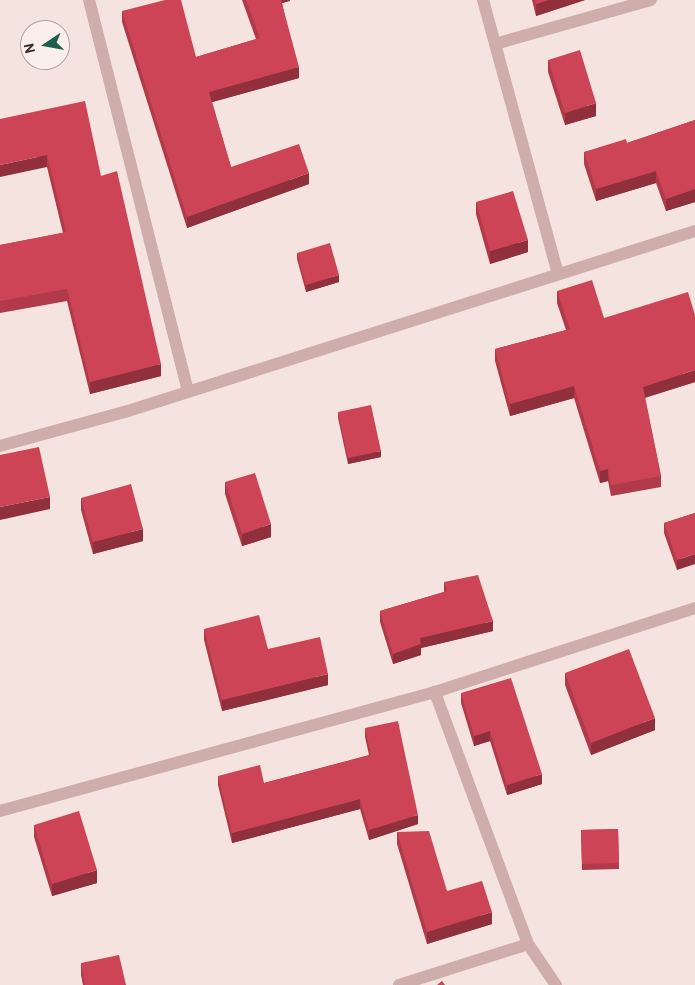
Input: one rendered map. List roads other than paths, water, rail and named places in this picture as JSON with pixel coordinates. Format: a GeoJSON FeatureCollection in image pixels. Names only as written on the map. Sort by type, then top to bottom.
{"type":"FeatureCollection","features":[{"type":"Feature","properties":{"kind":"street"},"geometry":{"type":"LineString","coordinates":[[89,0],[188,392]]}},
{"type":"Feature","properties":{"kind":"street"},"geometry":{"type":"LineString","coordinates":[[483,0],[558,274]]}},
{"type":"Feature","properties":{"kind":"street"},"geometry":{"type":"LineString","coordinates":[[495,44],[651,0]]}},
{"type":"Feature","properties":{"kind":"street"},"geometry":{"type":"LineString","coordinates":[[0,446],[188,392],[695,231]]}},
{"type":"Feature","properties":{"kind":"street"},"geometry":{"type":"LineString","coordinates":[[0,812],[435,692],[695,608]]}},
{"type":"Feature","properties":{"kind":"street"},"geometry":{"type":"LineString","coordinates":[[435,692],[528,944],[556,985]]}},
{"type":"Feature","properties":{"kind":"street"},"geometry":{"type":"LineString","coordinates":[[399,985],[528,944]]}}]}
